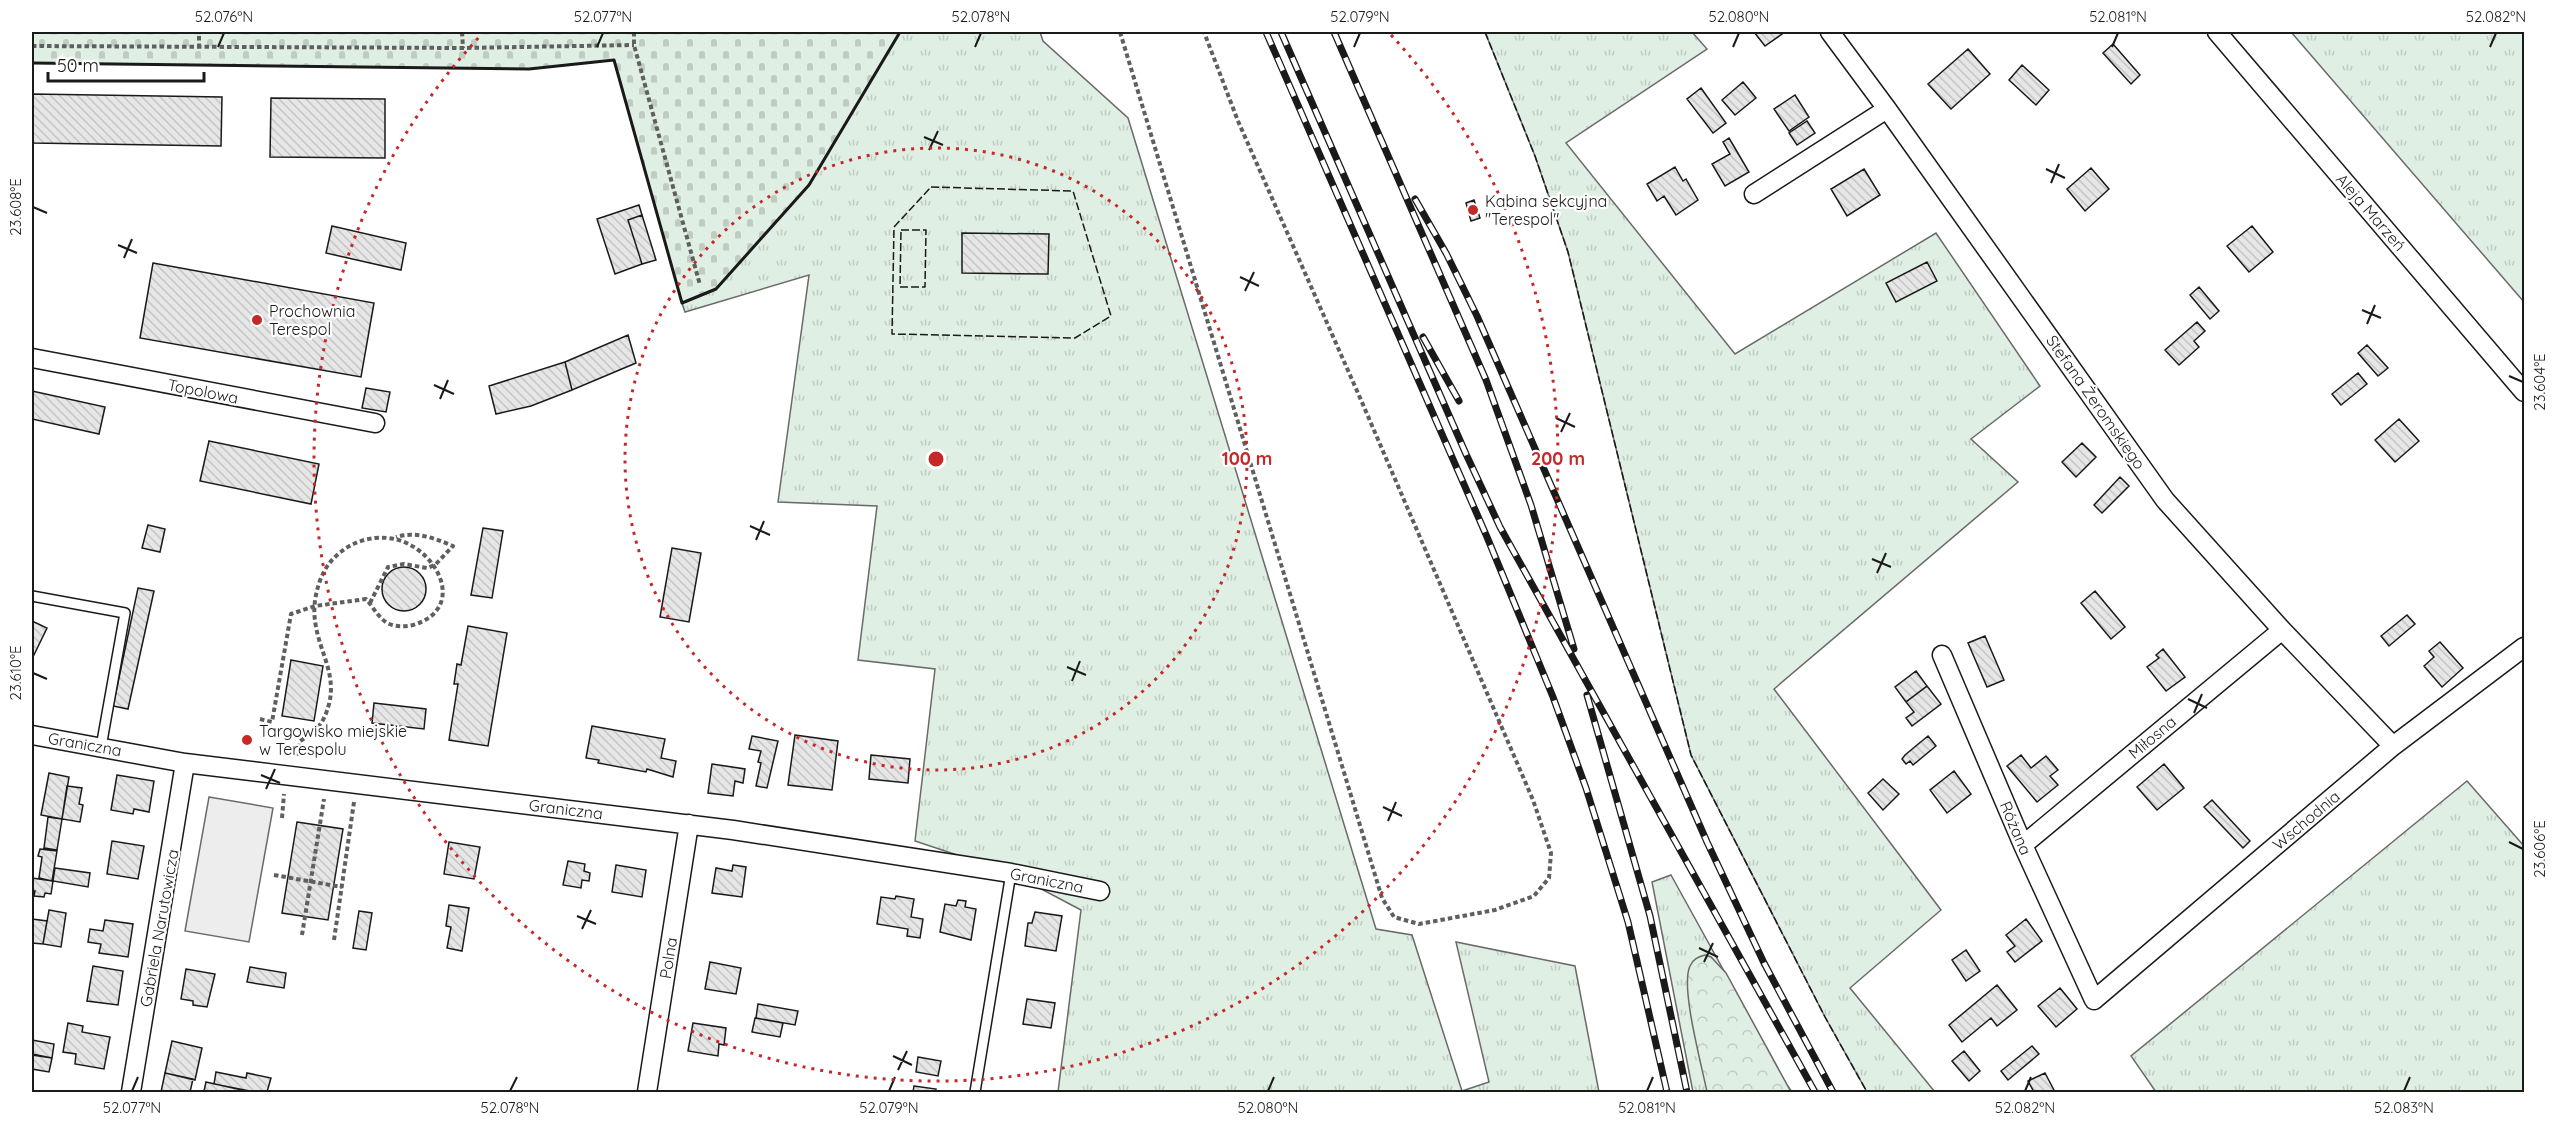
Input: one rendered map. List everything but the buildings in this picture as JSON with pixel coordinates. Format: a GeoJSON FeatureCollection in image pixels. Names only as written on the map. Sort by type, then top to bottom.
{"type":"FeatureCollection","features":[{"type":"Feature","properties":{"kind":"street","name":"Stefana Żeromskiego"},"geometry":{"type":"LineString","coordinates":[[1830,32],[2165,500],[2282,630],[2393,747]]}},
{"type":"Feature","properties":{"kind":"street","name":"Aleja Marzeń"},"geometry":{"type":"LineString","coordinates":[[2217,32],[2524,392]]}},
{"type":"Feature","properties":{"kind":"street"},"geometry":{"type":"LineString","coordinates":[[1754,194],[1887,109]]}},
{"type":"Feature","properties":{"kind":"street","name":"Topolowa"},"geometry":{"type":"LineString","coordinates":[[32,358],[375,423]]}},
{"type":"Feature","properties":{"kind":"street","name":"Miłosna"},"geometry":{"type":"LineString","coordinates":[[2023,844],[2282,630]]}},
{"type":"Feature","properties":{"kind":"street","name":"Wschodnia"},"geometry":{"type":"LineString","coordinates":[[2094,1000],[2393,747],[2524,647]]}},
{"type":"Feature","properties":{"kind":"street","name":"Różana"},"geometry":{"type":"LineString","coordinates":[[1942,655],[2023,844],[2094,1000]]}},
{"type":"Feature","properties":{"kind":"street","name":"Graniczna"},"geometry":{"type":"LineString","coordinates":[[32,735],[185,763],[689,824],[1011,873],[1100,891]]}},
{"type":"Feature","properties":{"kind":"street","name":"Gabriela Narutowicza"},"geometry":{"type":"LineString","coordinates":[[131,1092],[185,763]]}},
{"type":"Feature","properties":{"kind":"street","name":"Polna"},"geometry":{"type":"LineString","coordinates":[[647,1092],[689,824]]}},
{"type":"Feature","properties":{"kind":"lane"},"geometry":{"type":"LineString","coordinates":[[32,596],[125,613],[101,747]]}},
{"type":"Feature","properties":{"kind":"lane"},"geometry":{"type":"LineString","coordinates":[[975,1092],[1011,873]]}},
{"type":"Feature","properties":{"kind":"path"},"geometry":{"type":"LineString","coordinates":[[199,32],[199,48]]}},
{"type":"Feature","properties":{"kind":"path"},"geometry":{"type":"LineString","coordinates":[[462,32],[464,48]]}},
{"type":"Feature","properties":{"kind":"path"},"geometry":{"type":"LineString","coordinates":[[634,32],[634,45],[700,285]]}},
{"type":"Feature","properties":{"kind":"path"},"geometry":{"type":"LineString","coordinates":[[1120,32],[1382,898],[1394,917],[1419,924],[1495,910],[1534,896],[1549,878],[1551,853],[1533,800],[1238,121],[1204,32]]}},
{"type":"Feature","properties":{"kind":"path"},"geometry":{"type":"LineString","coordinates":[[32,46],[464,48],[634,45]]}},
{"type":"Feature","properties":{"kind":"path"},"geometry":{"type":"LineString","coordinates":[[370,604],[376,587],[388,567],[404,564],[427,568],[435,565],[453,546],[429,536],[407,534],[392,538]]}},
{"type":"Feature","properties":{"kind":"path"},"geometry":{"type":"LineString","coordinates":[[260,719],[272,722],[291,614],[315,606],[366,599],[379,616],[395,626],[407,627],[422,622],[436,612],[442,596],[440,573],[435,565],[415,546],[401,539],[376,537],[344,547],[327,566],[320,583],[315,606],[315,622],[329,667],[333,689],[325,719],[316,732],[300,741],[297,763]]}},
{"type":"Feature","properties":{"kind":"path"},"geometry":{"type":"LineString","coordinates":[[302,935],[327,780]]}},
{"type":"Feature","properties":{"kind":"path"},"geometry":{"type":"LineString","coordinates":[[282,818],[285,787]]}},
{"type":"Feature","properties":{"kind":"path"},"geometry":{"type":"LineString","coordinates":[[334,940],[355,797]]}},
{"type":"Feature","properties":{"kind":"path"},"geometry":{"type":"LineString","coordinates":[[274,876],[342,887]]}},
{"type":"Feature","properties":{"kind":"green space"},"geometry":{"type":"Polygon","coordinates":[[[32,32],[900,32],[809,185],[716,289],[682,303],[614,60],[529,69],[32,63],[32,32]]]}},
{"type":"Feature","properties":{"kind":"green space"},"geometry":{"type":"Polygon","coordinates":[[[900,32],[1040,32],[1043,41],[1128,118],[1376,929],[1412,935],[1462,1091],[1489,1082],[1456,942],[1575,966],[1599,1092],[1058,1092],[1081,910],[1011,873],[915,841],[935,669],[858,660],[877,506],[778,502],[809,275],[685,312],[682,303],[716,289],[809,185],[900,32]]]}},
{"type":"Feature","properties":{"kind":"green space"},"geometry":{"type":"Polygon","coordinates":[[[1485,32],[1692,32],[1707,49],[1566,143],[1735,354],[1936,233],[2040,386],[1971,439],[2018,482],[1774,689],[1941,910],[1850,988],[1935,1092],[1867,1092],[1825,1017],[1691,755],[1568,252],[1535,156],[1485,32]]]}},
{"type":"Feature","properties":{"kind":"green space"},"geometry":{"type":"Polygon","coordinates":[[[2291,32],[2524,32],[2524,302],[2291,32]]]}},
{"type":"Feature","properties":{"kind":"green space"},"geometry":{"type":"Polygon","coordinates":[[[2467,781],[2524,846],[2524,1092],[2156,1092],[2131,1056],[2467,781]]]}},
{"type":"Feature","properties":{"kind":"green space"},"geometry":{"type":"Polygon","coordinates":[[[1671,875],[1792,1092],[1693,1092],[1652,882],[1671,875]]]}},
{"type":"Feature","properties":{"kind":"green space"},"geometry":{"type":"Polygon","coordinates":[[[1705,955],[1711,957],[1726,973],[1791,1092],[1707,1092],[1688,991],[1690,966],[1696,959],[1705,955]]]}},
{"type":"Feature","properties":{"kind":"shaded area"},"geometry":{"type":"Polygon","coordinates":[[[209,797],[273,808],[249,942],[185,931],[209,797]]]}},
{"type":"Feature","properties":{"kind":"railway"},"geometry":{"type":"LineString","coordinates":[[1266,32],[1487,537],[1553,697],[1586,788],[1628,922],[1667,1092]]}},
{"type":"Feature","properties":{"kind":"railway"},"geometry":{"type":"LineString","coordinates":[[1281,32],[1500,527],[1815,1092]]}},
{"type":"Feature","properties":{"kind":"railway"},"geometry":{"type":"LineString","coordinates":[[1334,32],[1486,380],[1531,505],[1574,649]]}},
{"type":"Feature","properties":{"kind":"railway"},"geometry":{"type":"LineString","coordinates":[[1415,199],[1446,253],[1477,316],[1707,842],[1764,963],[1833,1092]]}},
{"type":"Feature","properties":{"kind":"railway"},"geometry":{"type":"LineString","coordinates":[[1423,337],[1459,401]]}},
{"type":"Feature","properties":{"kind":"railway"},"geometry":{"type":"LineString","coordinates":[[1587,695],[1650,916],[1687,1092]]}},
{"type":"Feature","properties":{"kind":"fence"},"geometry":{"type":"LineString","coordinates":[[1485,32],[1535,156],[1568,252],[1691,755],[1825,1017],[1867,1092]]}},
{"type":"Feature","properties":{"kind":"fence"},"geometry":{"type":"LineString","coordinates":[[931,187],[1073,191],[1111,316],[1075,338],[892,334],[894,227],[931,187]]}},
{"type":"Feature","properties":{"kind":"fence"},"geometry":{"type":"LineString","coordinates":[[901,230],[926,230],[925,287],[900,287],[901,230]]}},
{"type":"Feature","properties":{"kind":"wall"},"geometry":{"type":"LineString","coordinates":[[32,63],[529,69],[614,60],[682,303],[716,289],[809,185],[900,32]]}},
{"type":"Feature","properties":{"kind":"place","name":"Kabina sekcyjna \"Terespol\""},"geometry":{"type":"Point","coordinates":[1473,210]}},
{"type":"Feature","properties":{"kind":"place","name":"Prochownia Terespol"},"geometry":{"type":"Point","coordinates":[257,320]}},
{"type":"Feature","properties":{"kind":"place","name":"Targowisko miejskie w Terespolu"},"geometry":{"type":"Point","coordinates":[247,740]}}]}
